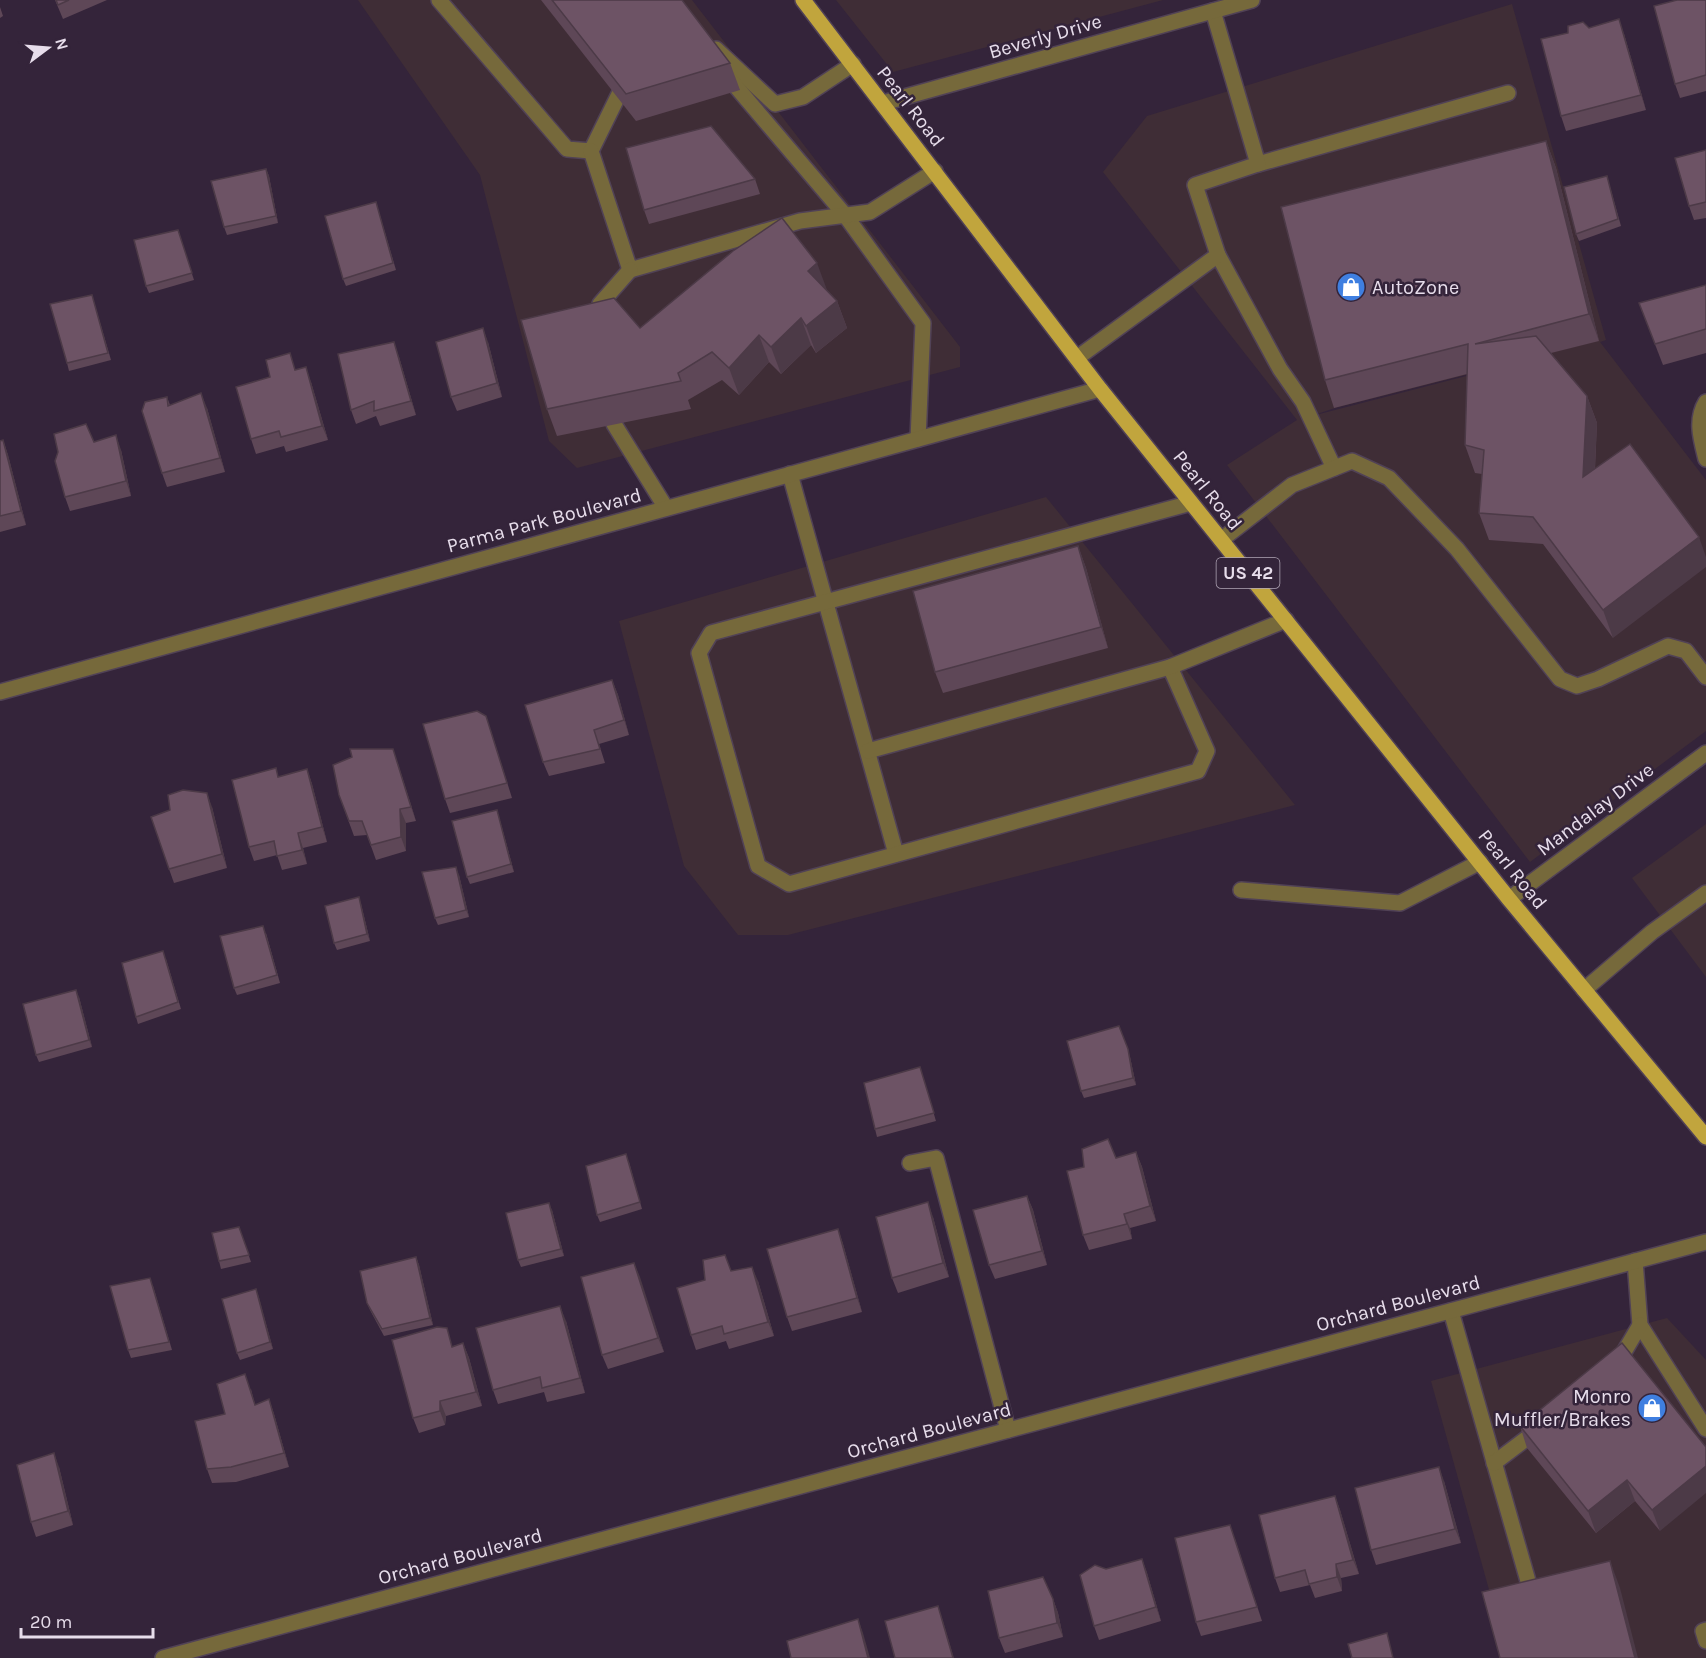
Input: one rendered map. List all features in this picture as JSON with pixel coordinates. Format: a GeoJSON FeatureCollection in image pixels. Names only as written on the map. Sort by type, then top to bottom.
{"type":"FeatureCollection","features":[{"type":"Feature","properties":{"kind":"main road","name":"Pearl Road"},"geometry":{"type":"LineString","coordinates":[[803,0],[1100,389],[1509,899],[1706,1136]]}},
{"type":"Feature","properties":{"kind":"street"},"geometry":{"type":"LineString","coordinates":[[439,0],[567,149],[591,151]]}},
{"type":"Feature","properties":{"kind":"street","name":"Beverly Drive"},"geometry":{"type":"LineString","coordinates":[[883,103],[1252,0]]}},
{"type":"Feature","properties":{"kind":"street"},"geometry":{"type":"LineString","coordinates":[[1213,11],[1258,164]]}},
{"type":"Feature","properties":{"kind":"street"},"geometry":{"type":"LineString","coordinates":[[853,64],[803,97],[775,104],[705,44],[844,215],[923,323],[918,439]]}},
{"type":"Feature","properties":{"kind":"street"},"geometry":{"type":"LineString","coordinates":[[630,270],[591,151],[633,66]]}},
{"type":"Feature","properties":{"kind":"street"},"geometry":{"type":"LineString","coordinates":[[1334,468],[1303,402],[1280,369],[1218,255],[1195,185],[1258,164],[1508,93]]}},
{"type":"Feature","properties":{"kind":"street"},"geometry":{"type":"LineString","coordinates":[[593,333],[600,304],[630,270],[800,221],[870,212],[935,171]]}},
{"type":"Feature","properties":{"kind":"street"},"geometry":{"type":"LineString","coordinates":[[1077,358],[1218,255]]}},
{"type":"Feature","properties":{"kind":"street","name":"Parma Park Boulevard"},"geometry":{"type":"LineString","coordinates":[[0,692],[1100,389]]}},
{"type":"Feature","properties":{"kind":"street"},"geometry":{"type":"LineString","coordinates":[[1706,402],[1700,414],[1700,433],[1706,459]]}},
{"type":"Feature","properties":{"kind":"street"},"geometry":{"type":"LineString","coordinates":[[615,424],[666,508]]}},
{"type":"Feature","properties":{"kind":"street"},"geometry":{"type":"LineString","coordinates":[[1221,540],[1292,485],[1352,461],[1389,478],[1457,549],[1560,679],[1577,686],[1598,680],[1668,646],[1686,651],[1706,678]]}},
{"type":"Feature","properties":{"kind":"street"},"geometry":{"type":"LineString","coordinates":[[790,474],[824,603],[896,854]]}},
{"type":"Feature","properties":{"kind":"street"},"geometry":{"type":"LineString","coordinates":[[1170,668],[1207,751],[1198,771],[789,884],[758,866],[699,653],[711,633],[1191,502]]}},
{"type":"Feature","properties":{"kind":"street"},"geometry":{"type":"LineString","coordinates":[[868,751],[1170,668],[1286,620]]}},
{"type":"Feature","properties":{"kind":"street","name":"Mandalay Drive"},"geometry":{"type":"LineString","coordinates":[[1509,899],[1706,753]]}},
{"type":"Feature","properties":{"kind":"street"},"geometry":{"type":"LineString","coordinates":[[1241,890],[1400,903],[1480,862]]}},
{"type":"Feature","properties":{"kind":"street"},"geometry":{"type":"LineString","coordinates":[[1584,990],[1652,932],[1706,892]]}},
{"type":"Feature","properties":{"kind":"street"},"geometry":{"type":"LineString","coordinates":[[910,1163],[936,1158],[1008,1430]]}},
{"type":"Feature","properties":{"kind":"street","name":"Orchard Boulevard"},"geometry":{"type":"LineString","coordinates":[[162,1658],[1706,1242]]}},
{"type":"Feature","properties":{"kind":"street"},"geometry":{"type":"LineString","coordinates":[[1635,1261],[1640,1325],[1706,1429]]}},
{"type":"Feature","properties":{"kind":"street"},"geometry":{"type":"LineString","coordinates":[[1451,1311],[1530,1588]]}},
{"type":"Feature","properties":{"kind":"street"},"geometry":{"type":"LineString","coordinates":[[1609,1373],[1640,1325]]}},
{"type":"Feature","properties":{"kind":"street"},"geometry":{"type":"LineString","coordinates":[[1494,1463],[1549,1421]]}},
{"type":"Feature","properties":{"kind":"street"},"geometry":{"type":"LineString","coordinates":[[1706,1630],[1703,1631],[1706,1641]]}},
{"type":"Feature","properties":{"kind":"shaded area"},"geometry":{"type":"Polygon","coordinates":[[[358,0],[692,0],[960,347],[960,367],[577,468],[549,441],[480,175],[358,0]]]}},
{"type":"Feature","properties":{"kind":"shaded area"},"geometry":{"type":"Polygon","coordinates":[[[836,0],[1163,0],[893,72],[836,0]]]}},
{"type":"Feature","properties":{"kind":"shaded area"},"geometry":{"type":"Polygon","coordinates":[[[1512,4],[1606,340],[1600,342],[1706,480],[1706,731],[1530,862],[1227,465],[1297,420],[1103,172],[1147,116],[1512,4]],[[1497,368],[1335,408],[1308,417],[1497,368]]]}},
{"type":"Feature","properties":{"kind":"shaded area"},"geometry":{"type":"Polygon","coordinates":[[[1046,497],[1295,805],[788,935],[738,935],[684,866],[619,621],[1046,497]]]}},
{"type":"Feature","properties":{"kind":"shaded area"},"geometry":{"type":"Polygon","coordinates":[[[1706,824],[1706,977],[1632,878],[1706,824]]]}},
{"type":"Feature","properties":{"kind":"shaded area"},"geometry":{"type":"Polygon","coordinates":[[[1667,1318],[1706,1360],[1706,1658],[1508,1658],[1431,1381],[1667,1318]]]}},
{"type":"Feature","properties":{"kind":"building"},"geometry":{"type":"Polygon","coordinates":[[[56,0],[69,0],[58,5],[56,0]]]}},
{"type":"Feature","properties":{"kind":"building"},"geometry":{"type":"Polygon","coordinates":[[[552,0],[682,0],[730,63],[626,94],[552,0]]]}},
{"type":"Feature","properties":{"kind":"building"},"geometry":{"type":"Polygon","coordinates":[[[1677,0],[1706,0],[1706,75],[1675,84],[1654,6],[1677,0]]]}},
{"type":"Feature","properties":{"kind":"building"},"geometry":{"type":"Polygon","coordinates":[[[1619,19],[1641,95],[1561,116],[1541,39],[1568,33],[1568,26],[1583,22],[1589,28],[1619,19]]]}},
{"type":"Feature","properties":{"kind":"building"},"geometry":{"type":"Polygon","coordinates":[[[711,126],[755,179],[644,210],[626,148],[711,126]]]}},
{"type":"Feature","properties":{"kind":"building"},"geometry":{"type":"Polygon","coordinates":[[[1546,141],[1589,314],[1475,344],[1536,336],[1587,396],[1583,477],[1630,444],[1699,537],[1603,610],[1533,517],[1479,513],[1484,450],[1465,445],[1468,344],[1325,380],[1281,207],[1546,141]]]}},
{"type":"Feature","properties":{"kind":"building"},"geometry":{"type":"Polygon","coordinates":[[[1706,150],[1706,202],[1689,206],[1675,158],[1706,150]]]}},
{"type":"Feature","properties":{"kind":"building"},"geometry":{"type":"Polygon","coordinates":[[[266,169],[276,216],[224,227],[211,181],[266,169]]]}},
{"type":"Feature","properties":{"kind":"building"},"geometry":{"type":"Polygon","coordinates":[[[1607,176],[1618,219],[1576,234],[1564,187],[1607,176]]]}},
{"type":"Feature","properties":{"kind":"building"},"geometry":{"type":"Polygon","coordinates":[[[376,202],[393,263],[343,279],[325,216],[376,202]]]}},
{"type":"Feature","properties":{"kind":"building"},"geometry":{"type":"Polygon","coordinates":[[[782,218],[817,263],[808,271],[837,301],[806,326],[801,318],[771,347],[759,335],[729,368],[712,352],[678,373],[681,381],[547,409],[521,320],[614,298],[640,328],[733,251],[782,218]]]}},
{"type":"Feature","properties":{"kind":"building"},"geometry":{"type":"Polygon","coordinates":[[[178,230],[192,273],[146,286],[134,240],[178,230]]]}},
{"type":"Feature","properties":{"kind":"building"},"geometry":{"type":"Polygon","coordinates":[[[1706,285],[1706,329],[1655,344],[1639,303],[1706,285]]]}},
{"type":"Feature","properties":{"kind":"building"},"geometry":{"type":"Polygon","coordinates":[[[92,295],[108,353],[67,363],[50,304],[92,295]]]}},
{"type":"Feature","properties":{"kind":"building"},"geometry":{"type":"Polygon","coordinates":[[[483,328],[497,383],[451,397],[436,342],[483,328]]]}},
{"type":"Feature","properties":{"kind":"building"},"geometry":{"type":"Polygon","coordinates":[[[394,342],[411,401],[374,411],[374,401],[351,410],[338,354],[394,342]]]}},
{"type":"Feature","properties":{"kind":"building"},"geometry":{"type":"Polygon","coordinates":[[[290,353],[295,370],[306,367],[322,426],[281,437],[279,431],[251,439],[236,387],[270,377],[266,360],[290,353]]]}},
{"type":"Feature","properties":{"kind":"building"},"geometry":{"type":"Polygon","coordinates":[[[201,393],[220,458],[162,473],[142,411],[145,402],[167,397],[168,406],[201,393]]]}},
{"type":"Feature","properties":{"kind":"building"},"geometry":{"type":"Polygon","coordinates":[[[86,424],[94,442],[116,435],[126,481],[65,497],[55,461],[58,452],[54,434],[86,424]]]}},
{"type":"Feature","properties":{"kind":"building"},"geometry":{"type":"Polygon","coordinates":[[[3,440],[21,511],[0,516],[0,441],[3,440]]]}},
{"type":"Feature","properties":{"kind":"building"},"geometry":{"type":"Polygon","coordinates":[[[1078,546],[1101,627],[935,672],[913,591],[1078,546]]]}},
{"type":"Feature","properties":{"kind":"building"},"geometry":{"type":"Polygon","coordinates":[[[612,680],[624,720],[594,730],[600,749],[543,762],[525,705],[612,680]]]}},
{"type":"Feature","properties":{"kind":"building"},"geometry":{"type":"Polygon","coordinates":[[[477,711],[486,716],[507,783],[445,799],[423,724],[477,711]]]}},
{"type":"Feature","properties":{"kind":"building"},"geometry":{"type":"Polygon","coordinates":[[[350,749],[393,749],[411,807],[400,809],[401,837],[371,845],[362,821],[349,821],[339,795],[333,765],[352,757],[350,749]]]}},
{"type":"Feature","properties":{"kind":"building"},"geometry":{"type":"Polygon","coordinates":[[[276,768],[278,777],[307,769],[322,827],[298,833],[302,850],[277,856],[274,841],[249,847],[232,780],[276,768]]]}},
{"type":"Feature","properties":{"kind":"building"},"geometry":{"type":"Polygon","coordinates":[[[183,790],[207,793],[222,854],[169,869],[151,817],[170,810],[168,795],[183,790]]]}},
{"type":"Feature","properties":{"kind":"building"},"geometry":{"type":"Polygon","coordinates":[[[497,810],[511,864],[467,877],[452,821],[497,810]]]}},
{"type":"Feature","properties":{"kind":"building"},"geometry":{"type":"Polygon","coordinates":[[[456,867],[466,910],[435,918],[422,872],[456,867]]]}},
{"type":"Feature","properties":{"kind":"building"},"geometry":{"type":"Polygon","coordinates":[[[359,897],[367,934],[334,943],[325,906],[359,897]]]}},
{"type":"Feature","properties":{"kind":"building"},"geometry":{"type":"Polygon","coordinates":[[[263,926],[277,975],[234,988],[220,936],[263,926]]]}},
{"type":"Feature","properties":{"kind":"building"},"geometry":{"type":"Polygon","coordinates":[[[163,951],[178,1002],[136,1017],[122,963],[163,951]]]}},
{"type":"Feature","properties":{"kind":"building"},"geometry":{"type":"Polygon","coordinates":[[[76,990],[89,1040],[36,1055],[23,1004],[76,990]]]}},
{"type":"Feature","properties":{"kind":"building"},"geometry":{"type":"Polygon","coordinates":[[[1119,1026],[1128,1049],[1133,1078],[1081,1091],[1067,1041],[1119,1026]]]}},
{"type":"Feature","properties":{"kind":"building"},"geometry":{"type":"Polygon","coordinates":[[[920,1067],[934,1113],[875,1129],[864,1083],[920,1067]]]}},
{"type":"Feature","properties":{"kind":"building"},"geometry":{"type":"Polygon","coordinates":[[[1108,1139],[1116,1158],[1136,1152],[1150,1206],[1124,1214],[1127,1224],[1083,1235],[1067,1171],[1084,1167],[1082,1149],[1108,1139]]]}},
{"type":"Feature","properties":{"kind":"building"},"geometry":{"type":"Polygon","coordinates":[[[626,1154],[640,1202],[597,1215],[586,1166],[626,1154]]]}},
{"type":"Feature","properties":{"kind":"building"},"geometry":{"type":"Polygon","coordinates":[[[1027,1196],[1042,1251],[989,1265],[973,1210],[1027,1196]]]}},
{"type":"Feature","properties":{"kind":"building"},"geometry":{"type":"Polygon","coordinates":[[[928,1202],[943,1263],[892,1278],[876,1217],[928,1202]]]}},
{"type":"Feature","properties":{"kind":"building"},"geometry":{"type":"Polygon","coordinates":[[[549,1203],[561,1249],[518,1260],[506,1213],[549,1203]]]}},
{"type":"Feature","properties":{"kind":"building"},"geometry":{"type":"Polygon","coordinates":[[[239,1227],[249,1255],[219,1261],[212,1233],[239,1227]]]}},
{"type":"Feature","properties":{"kind":"building"},"geometry":{"type":"Polygon","coordinates":[[[838,1229],[857,1298],[787,1317],[767,1249],[838,1229]]]}},
{"type":"Feature","properties":{"kind":"building"},"geometry":{"type":"Polygon","coordinates":[[[725,1255],[731,1271],[752,1267],[768,1322],[724,1334],[722,1326],[691,1335],[677,1288],[705,1280],[703,1260],[725,1255]]]}},
{"type":"Feature","properties":{"kind":"building"},"geometry":{"type":"Polygon","coordinates":[[[416,1257],[430,1318],[382,1329],[367,1303],[360,1271],[416,1257]]]}},
{"type":"Feature","properties":{"kind":"building"},"geometry":{"type":"Polygon","coordinates":[[[634,1263],[658,1338],[602,1355],[581,1277],[634,1263]]]}},
{"type":"Feature","properties":{"kind":"building"},"geometry":{"type":"Polygon","coordinates":[[[150,1278],[169,1342],[128,1350],[110,1286],[150,1278]]]}},
{"type":"Feature","properties":{"kind":"building"},"geometry":{"type":"Polygon","coordinates":[[[256,1289],[270,1342],[237,1353],[222,1299],[256,1289]]]}},
{"type":"Feature","properties":{"kind":"building"},"geometry":{"type":"Polygon","coordinates":[[[560,1306],[580,1378],[542,1388],[540,1377],[493,1390],[476,1328],[560,1306]]]}},
{"type":"Feature","properties":{"kind":"building"},"geometry":{"type":"Polygon","coordinates":[[[437,1327],[447,1328],[452,1347],[463,1343],[476,1392],[440,1401],[440,1411],[413,1418],[392,1340],[437,1327]]]}},
{"type":"Feature","properties":{"kind":"building"},"geometry":{"type":"Polygon","coordinates":[[[1622,1343],[1706,1447],[1706,1466],[1652,1510],[1627,1480],[1588,1511],[1520,1426],[1622,1343]]]}},
{"type":"Feature","properties":{"kind":"building"},"geometry":{"type":"Polygon","coordinates":[[[245,1374],[255,1405],[269,1399],[284,1453],[231,1467],[207,1469],[195,1421],[225,1414],[217,1384],[245,1374]]]}},
{"type":"Feature","properties":{"kind":"building"},"geometry":{"type":"Polygon","coordinates":[[[54,1453],[68,1511],[31,1522],[17,1465],[54,1453]]]}},
{"type":"Feature","properties":{"kind":"building"},"geometry":{"type":"Polygon","coordinates":[[[1439,1467],[1455,1529],[1371,1550],[1355,1488],[1439,1467]]]}},
{"type":"Feature","properties":{"kind":"building"},"geometry":{"type":"Polygon","coordinates":[[[1335,1496],[1353,1560],[1336,1564],[1337,1577],[1309,1584],[1305,1570],[1275,1578],[1259,1515],[1335,1496]]]}},
{"type":"Feature","properties":{"kind":"building"},"geometry":{"type":"Polygon","coordinates":[[[1230,1525],[1257,1607],[1196,1622],[1175,1538],[1230,1525]]]}},
{"type":"Feature","properties":{"kind":"building"},"geometry":{"type":"Polygon","coordinates":[[[1142,1559],[1156,1607],[1094,1626],[1080,1575],[1095,1565],[1106,1569],[1142,1559]]]}},
{"type":"Feature","properties":{"kind":"building"},"geometry":{"type":"Polygon","coordinates":[[[1610,1561],[1635,1658],[1500,1658],[1482,1592],[1610,1561]]]}},
{"type":"Feature","properties":{"kind":"building"},"geometry":{"type":"Polygon","coordinates":[[[1043,1577],[1053,1599],[1057,1623],[999,1638],[988,1591],[1043,1577]]]}},
{"type":"Feature","properties":{"kind":"building"},"geometry":{"type":"Polygon","coordinates":[[[938,1606],[953,1658],[895,1658],[885,1621],[938,1606]]]}},
{"type":"Feature","properties":{"kind":"building"},"geometry":{"type":"Polygon","coordinates":[[[858,1619],[868,1658],[791,1658],[787,1641],[858,1619]]]}},
{"type":"Feature","properties":{"kind":"building"},"geometry":{"type":"Polygon","coordinates":[[[1387,1633],[1393,1658],[1352,1658],[1348,1644],[1387,1633]]]}},
{"type":"Feature","properties":{"kind":"place","name":"AutoZone"},"geometry":{"type":"Point","coordinates":[1351,287]}},
{"type":"Feature","properties":{"kind":"place","name":"Monro Muffler/Brakes"},"geometry":{"type":"Point","coordinates":[1652,1408]}}]}
